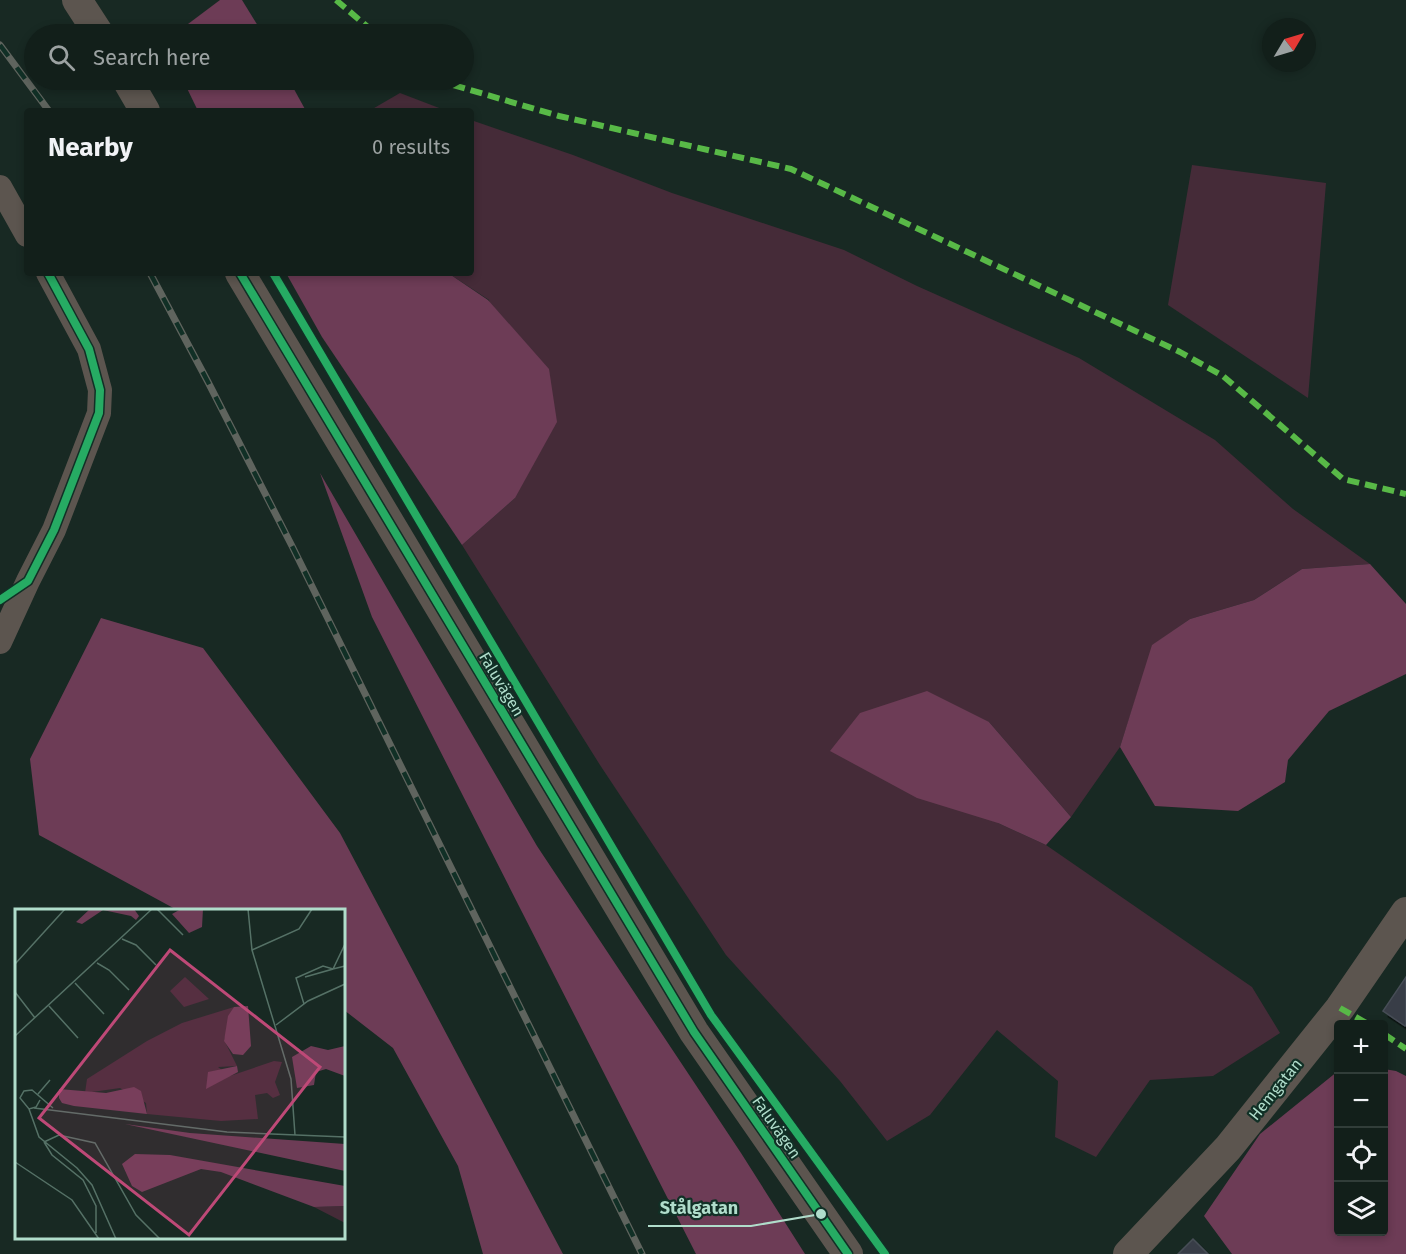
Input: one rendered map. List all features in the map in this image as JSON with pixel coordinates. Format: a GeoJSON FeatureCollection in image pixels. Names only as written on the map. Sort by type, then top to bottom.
{"type":"FeatureCollection","features":[{"type":"Feature","properties":{"kind":"street"},"geometry":{"type":"LineString","coordinates":[[77,0],[93,24]]}},
{"type":"Feature","properties":{"kind":"street"},"geometry":{"type":"LineString","coordinates":[[104,0],[110,24]]}},
{"type":"Feature","properties":{"kind":"street"},"geometry":{"type":"LineString","coordinates":[[133,90],[143,108]]}},
{"type":"Feature","properties":{"kind":"street"},"geometry":{"type":"LineString","coordinates":[[0,187],[24,230]]}},
{"type":"Feature","properties":{"kind":"street"},"geometry":{"type":"LineString","coordinates":[[0,642],[54,530],[99,414],[100,390],[89,350],[50,276]]}},
{"type":"Feature","properties":{"kind":"street","name":"Faluvägen"},"geometry":{"type":"LineString","coordinates":[[242,276],[694,1032],[848,1254]]}},
{"type":"Feature","properties":{"kind":"street","name":"Hemgatan"},"geometry":{"type":"LineString","coordinates":[[1128,1254],[1228,1148],[1340,1008],[1406,912]]}},
{"type":"Feature","properties":{"kind":"shaded area"},"geometry":{"type":"Polygon","coordinates":[[[220,0],[242,0],[257,24],[188,24],[220,0]]]}},
{"type":"Feature","properties":{"kind":"shaded area"},"geometry":{"type":"Polygon","coordinates":[[[188,90],[294,90],[304,108],[197,108],[188,90]]]}},
{"type":"Feature","properties":{"kind":"shaded area"},"geometry":{"type":"Polygon","coordinates":[[[400,93],[439,108],[374,108],[400,93]]]}},
{"type":"Feature","properties":{"kind":"shaded area"},"geometry":{"type":"Polygon","coordinates":[[[474,121],[573,155],[672,193],[844,250],[917,286],[1079,358],[1215,440],[1293,509],[1370,564],[1302,569],[1254,600],[1190,619],[1153,645],[1120,747],[1071,817],[989,722],[998,823],[1046,845],[1252,987],[1280,1033],[1213,1076],[1150,1080],[1096,1157],[1055,1137],[1058,1081],[997,1030],[930,1115],[887,1141],[840,1081],[726,955],[600,765],[462,545],[515,498],[489,300],[453,276],[474,276],[474,121]]]}},
{"type":"Feature","properties":{"kind":"shaded area"},"geometry":{"type":"Polygon","coordinates":[[[1192,165],[1326,183],[1308,398],[1168,305],[1192,165]]]}},
{"type":"Feature","properties":{"kind":"shaded area"},"geometry":{"type":"Polygon","coordinates":[[[288,276],[452,276],[488,300],[549,369],[557,422],[515,498],[462,545],[322,337],[288,276]]]}},
{"type":"Feature","properties":{"kind":"shaded area"},"geometry":{"type":"Polygon","coordinates":[[[320,473],[537,846],[741,1153],[805,1254],[696,1254],[372,617],[320,473]]]}},
{"type":"Feature","properties":{"kind":"shaded area"},"geometry":{"type":"Polygon","coordinates":[[[1370,564],[1406,604],[1406,674],[1329,711],[1288,760],[1285,782],[1238,811],[1155,806],[1120,747],[1152,645],[1190,619],[1254,600],[1302,569],[1370,564]]]}},
{"type":"Feature","properties":{"kind":"shaded area"},"geometry":{"type":"Polygon","coordinates":[[[101,618],[203,648],[340,833],[563,1254],[483,1254],[458,1166],[393,1048],[345,1011],[345,909],[175,909],[39,835],[30,759],[101,618]]]}},
{"type":"Feature","properties":{"kind":"shaded area"},"geometry":{"type":"Polygon","coordinates":[[[927,691],[989,722],[1071,817],[1046,845],[998,823],[917,798],[830,751],[860,713],[927,691]]]}},
{"type":"Feature","properties":{"kind":"shaded area"},"geometry":{"type":"Polygon","coordinates":[[[1388,1070],[1406,1076],[1406,1254],[1232,1254],[1204,1216],[1260,1134],[1334,1074],[1334,1236],[1388,1236],[1388,1070]]]}},
{"type":"Feature","properties":{"kind":"building"},"geometry":{"type":"Polygon","coordinates":[[[1406,977],[1406,1024],[1405,1026],[1383,1011],[1406,977]]]}},
{"type":"Feature","properties":{"kind":"building"},"geometry":{"type":"Polygon","coordinates":[[[1193,1239],[1208,1254],[1178,1254],[1193,1239]]]}},
{"type":"Feature","properties":{"kind":"railway"},"geometry":{"type":"LineString","coordinates":[[0,45],[24,77]]}},
{"type":"Feature","properties":{"kind":"railway"},"geometry":{"type":"LineString","coordinates":[[33,90],[47,108]]}},
{"type":"Feature","properties":{"kind":"railway"},"geometry":{"type":"LineString","coordinates":[[152,276],[293,548],[642,1254]]}},
{"type":"Feature","properties":{"kind":"marked path"},"geometry":{"type":"LineString","coordinates":[[336,0],[364,24]]}},
{"type":"Feature","properties":{"kind":"marked path"},"geometry":{"type":"LineString","coordinates":[[470,90],[559,116],[791,169],[1180,352],[1223,376],[1343,479],[1406,494]]}},
{"type":"Feature","properties":{"kind":"marked path"},"geometry":{"type":"LineString","coordinates":[[1340,1008],[1361,1020]]}},
{"type":"Feature","properties":{"kind":"marked path"},"geometry":{"type":"LineString","coordinates":[[1388,1037],[1406,1049]]}},
{"type":"Feature","properties":{"kind":"cycle path"},"geometry":{"type":"LineString","coordinates":[[0,600],[28,581],[54,530],[99,413],[100,390],[89,349],[50,276]]}},
{"type":"Feature","properties":{"kind":"cycle path"},"geometry":{"type":"LineString","coordinates":[[242,276],[694,1032],[848,1254]]}},
{"type":"Feature","properties":{"kind":"cycle path"},"geometry":{"type":"LineString","coordinates":[[275,276],[711,1015],[885,1254]]}},
{"type":"Feature","properties":{"kind":"place","name":"Stålgatan"},"geometry":{"type":"Point","coordinates":[821,1214]}}]}
